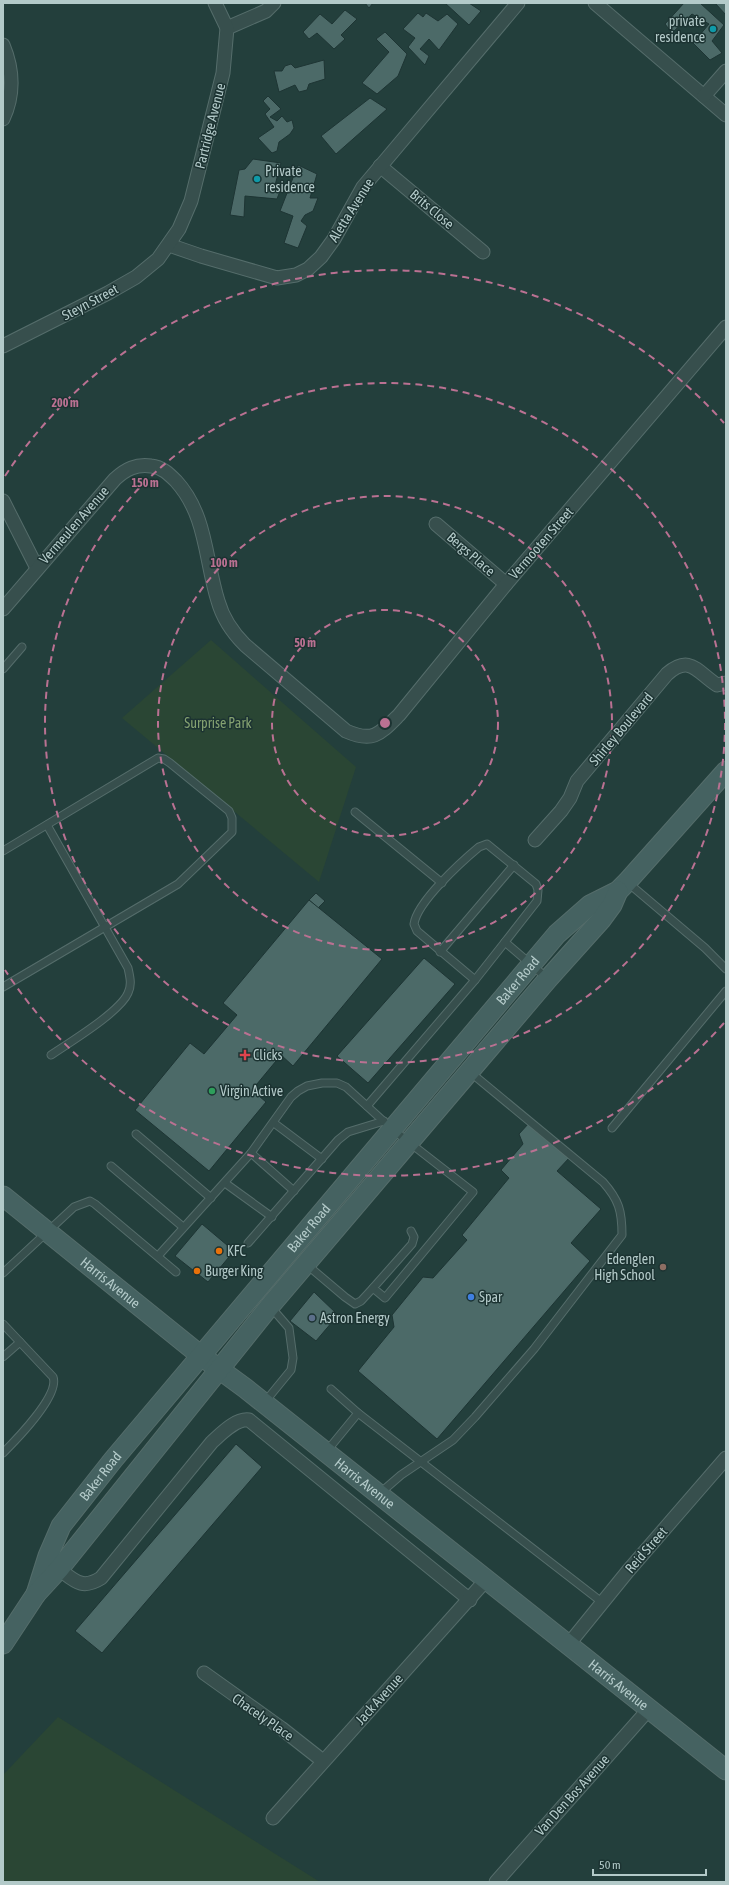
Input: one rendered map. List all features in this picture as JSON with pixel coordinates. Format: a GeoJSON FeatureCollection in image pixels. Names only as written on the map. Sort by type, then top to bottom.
{"type":"FeatureCollection","features":[{"type":"Feature","properties":{"kind":"main road","name":"Baker Road"},"geometry":{"type":"LineString","coordinates":[[3,1644],[36,1594],[60,1569],[270,1306],[548,979],[601,920],[612,905],[622,886],[726,771]]}},
{"type":"Feature","properties":{"kind":"main road","name":"Baker Road"},"geometry":{"type":"LineString","coordinates":[[36,1594],[48,1556],[61,1526],[113,1460],[388,1125],[558,934],[590,905],[622,886]]}},
{"type":"Feature","properties":{"kind":"main road","name":"Harris Avenue"},"geometry":{"type":"LineString","coordinates":[[7,1202],[49,1232],[200,1355],[264,1403],[726,1770]]}},
{"type":"Feature","properties":{"kind":"street"},"geometry":{"type":"LineString","coordinates":[[215,3],[227,28],[266,11],[274,3]]}},
{"type":"Feature","properties":{"kind":"street","name":"Aletta Avenue"},"geometry":{"type":"LineString","coordinates":[[169,245],[259,274],[277,278],[296,275],[308,269],[321,257],[363,188],[380,166],[518,3]]}},
{"type":"Feature","properties":{"kind":"street"},"geometry":{"type":"LineString","coordinates":[[595,3],[726,115]]}},
{"type":"Feature","properties":{"kind":"street","name":"Partridge Avenue"},"geometry":{"type":"LineString","coordinates":[[169,245],[179,229],[192,201],[223,73],[227,28]]}},
{"type":"Feature","properties":{"kind":"street"},"geometry":{"type":"LineString","coordinates":[[3,45],[6,53],[12,89],[3,119]]}},
{"type":"Feature","properties":{"kind":"street"},"geometry":{"type":"LineString","coordinates":[[704,96],[726,71]]}},
{"type":"Feature","properties":{"kind":"street","name":"Brits Close"},"geometry":{"type":"LineString","coordinates":[[380,166],[483,252]]}},
{"type":"Feature","properties":{"kind":"street","name":"Steyn Street"},"geometry":{"type":"LineString","coordinates":[[3,346],[108,293],[136,277],[158,258],[169,245]]}},
{"type":"Feature","properties":{"kind":"street","name":"Vermooten Street"},"geometry":{"type":"LineString","coordinates":[[346,731],[359,737],[366,737],[373,736],[385,729],[506,584],[726,327]]}},
{"type":"Feature","properties":{"kind":"street","name":"Vermeulen Avenue"},"geometry":{"type":"LineString","coordinates":[[3,609],[37,568],[122,472],[133,466],[155,466],[163,470],[184,489],[196,511],[202,529],[217,600],[224,618],[233,632],[346,731]]}},
{"type":"Feature","properties":{"kind":"street"},"geometry":{"type":"LineString","coordinates":[[3,502],[37,568]]}},
{"type":"Feature","properties":{"kind":"street","name":"Bergs Place"},"geometry":{"type":"LineString","coordinates":[[436,524],[506,584]]}},
{"type":"Feature","properties":{"kind":"street","name":"Shirley Boulevard"},"geometry":{"type":"LineString","coordinates":[[535,840],[561,811],[570,798],[577,781],[667,674],[675,667],[686,664],[695,668],[717,685],[726,683]]}},
{"type":"Feature","properties":{"kind":"street"},"geometry":{"type":"LineString","coordinates":[[60,1569],[76,1583],[86,1584],[101,1578],[212,1442],[234,1425],[249,1420],[470,1600]]}},
{"type":"Feature","properties":{"kind":"street","name":"Reid Street"},"geometry":{"type":"LineString","coordinates":[[568,1645],[628,1571],[721,1473],[726,1458]]}},
{"type":"Feature","properties":{"kind":"street","name":"Jack Avenue"},"geometry":{"type":"LineString","coordinates":[[273,1818],[470,1600],[486,1580]]}},
{"type":"Feature","properties":{"kind":"street","name":"Chacely Place"},"geometry":{"type":"LineString","coordinates":[[204,1673],[221,1687],[281,1728],[323,1761]]}},
{"type":"Feature","properties":{"kind":"street","name":"Van Den Bos Avenue"},"geometry":{"type":"LineString","coordinates":[[496,1882],[649,1709]]}},
{"type":"Feature","properties":{"kind":"lane"},"geometry":{"type":"LineString","coordinates":[[3,669],[22,647]]}},
{"type":"Feature","properties":{"kind":"lane"},"geometry":{"type":"LineString","coordinates":[[3,850],[158,758],[166,760],[231,814],[232,832],[178,884],[3,987]]}},
{"type":"Feature","properties":{"kind":"lane"},"geometry":{"type":"LineString","coordinates":[[355,812],[409,858],[442,883]]}},
{"type":"Feature","properties":{"kind":"lane"},"geometry":{"type":"LineString","coordinates":[[47,825],[128,968],[130,983],[129,992],[120,1004],[101,1020],[51,1055]]}},
{"type":"Feature","properties":{"kind":"lane"},"geometry":{"type":"LineString","coordinates":[[367,1106],[475,980],[537,901],[539,895],[536,884],[490,845],[483,845],[470,854],[442,883],[419,910],[414,924],[417,931],[475,980]]}},
{"type":"Feature","properties":{"kind":"lane"},"geometry":{"type":"LineString","coordinates":[[440,952],[514,865]]}},
{"type":"Feature","properties":{"kind":"lane"},"geometry":{"type":"LineString","coordinates":[[622,886],[705,948],[726,969]]}},
{"type":"Feature","properties":{"kind":"lane"},"geometry":{"type":"LineString","coordinates":[[505,942],[548,979]]}},
{"type":"Feature","properties":{"kind":"lane"},"geometry":{"type":"LineString","coordinates":[[612,1128],[726,991]]}},
{"type":"Feature","properties":{"kind":"lane"},"geometry":{"type":"LineString","coordinates":[[379,1494],[420,1461],[453,1440],[475,1417],[534,1349],[622,1235],[622,1215],[618,1203],[612,1192],[603,1182],[469,1072]]}},
{"type":"Feature","properties":{"kind":"lane"},"geometry":{"type":"LineString","coordinates":[[158,1256],[251,1153],[294,1094],[303,1088],[317,1084],[340,1084],[388,1125],[473,1192],[385,1298],[373,1288]]}},
{"type":"Feature","properties":{"kind":"lane"},"geometry":{"type":"LineString","coordinates":[[274,1122],[322,1159]]}},
{"type":"Feature","properties":{"kind":"lane"},"geometry":{"type":"LineString","coordinates":[[248,1243],[294,1190],[348,1132],[388,1125]]}},
{"type":"Feature","properties":{"kind":"lane"},"geometry":{"type":"LineString","coordinates":[[136,1134],[211,1198]]}},
{"type":"Feature","properties":{"kind":"lane"},"geometry":{"type":"LineString","coordinates":[[251,1153],[294,1190]]}},
{"type":"Feature","properties":{"kind":"lane"},"geometry":{"type":"LineString","coordinates":[[111,1166],[183,1227]]}},
{"type":"Feature","properties":{"kind":"lane"},"geometry":{"type":"LineString","coordinates":[[225,1183],[272,1217]]}},
{"type":"Feature","properties":{"kind":"lane"},"geometry":{"type":"LineString","coordinates":[[3,1274],[74,1207],[90,1202],[96,1204],[176,1272]]}},
{"type":"Feature","properties":{"kind":"lane"},"geometry":{"type":"LineString","coordinates":[[306,1264],[345,1298],[354,1303],[361,1301],[412,1244],[414,1237],[410,1231]]}},
{"type":"Feature","properties":{"kind":"lane"},"geometry":{"type":"LineString","coordinates":[[264,1403],[291,1370],[293,1358],[289,1328],[270,1306]]}},
{"type":"Feature","properties":{"kind":"lane"},"geometry":{"type":"LineString","coordinates":[[3,1324],[53,1377],[54,1384],[50,1394],[30,1423],[3,1453]]}},
{"type":"Feature","properties":{"kind":"lane"},"geometry":{"type":"LineString","coordinates":[[3,1356],[20,1342]]}},
{"type":"Feature","properties":{"kind":"lane"},"geometry":{"type":"LineString","coordinates":[[331,1390],[358,1413],[603,1603]]}},
{"type":"Feature","properties":{"kind":"lane"},"geometry":{"type":"LineString","coordinates":[[326,1453],[358,1413]]}},
{"type":"Feature","properties":{"kind":"green space","name":"Surprise Park"},"geometry":{"type":"Polygon","coordinates":[[[211,640],[356,767],[319,882],[122,718],[211,640]]]}},
{"type":"Feature","properties":{"kind":"green space"},"geometry":{"type":"Polygon","coordinates":[[[58,1717],[320,1882],[3,1882],[3,1775],[58,1717]]]}},
{"type":"Feature","properties":{"kind":"building"},"geometry":{"type":"Polygon","coordinates":[[[365,3],[373,3],[369,8],[365,3]]]}},
{"type":"Feature","properties":{"kind":"building"},"geometry":{"type":"Polygon","coordinates":[[[445,3],[469,3],[481,11],[469,25],[445,3]]]}},
{"type":"Feature","properties":{"kind":"building","name":"private residence"},"geometry":{"type":"Polygon","coordinates":[[[684,3],[700,3],[724,25],[712,41],[722,53],[710,60],[693,43],[709,24],[692,14],[672,33],[665,24],[684,3]]]}},
{"type":"Feature","properties":{"kind":"building"},"geometry":{"type":"Polygon","coordinates":[[[715,3],[726,3],[726,15],[715,3]]]}},
{"type":"Feature","properties":{"kind":"building"},"geometry":{"type":"Polygon","coordinates":[[[345,10],[357,19],[341,35],[345,39],[334,49],[317,33],[309,39],[303,32],[320,14],[332,24],[345,10]]]}},
{"type":"Feature","properties":{"kind":"building"},"geometry":{"type":"Polygon","coordinates":[[[418,13],[423,17],[426,13],[438,21],[447,14],[458,24],[439,50],[429,39],[420,49],[429,56],[425,65],[408,47],[415,38],[403,29],[418,13]]]}},
{"type":"Feature","properties":{"kind":"building"},"geometry":{"type":"Polygon","coordinates":[[[385,32],[407,54],[398,76],[377,94],[362,83],[389,52],[376,39],[385,32]]]}},
{"type":"Feature","properties":{"kind":"building"},"geometry":{"type":"Polygon","coordinates":[[[324,60],[325,79],[309,84],[307,90],[299,92],[295,85],[279,92],[274,71],[282,71],[285,66],[291,64],[295,68],[324,60]]]}},
{"type":"Feature","properties":{"kind":"building","name":"private residence"},"geometry":{"type":"Polygon","coordinates":[[[268,96],[281,109],[270,117],[277,121],[282,116],[287,122],[292,120],[294,128],[290,134],[279,142],[277,151],[272,153],[258,138],[274,127],[265,114],[270,109],[263,101],[268,96]]]}},
{"type":"Feature","properties":{"kind":"building","name":"Private residence"},"geometry":{"type":"Polygon","coordinates":[[[370,98],[387,109],[336,154],[321,136],[370,98]]]}},
{"type":"Feature","properties":{"kind":"building","name":"Private residence"},"geometry":{"type":"Polygon","coordinates":[[[253,159],[281,163],[274,189],[280,191],[277,199],[245,196],[244,217],[230,215],[239,170],[245,169],[253,159]]]}},
{"type":"Feature","properties":{"kind":"building","name":"Private residence"},"geometry":{"type":"Polygon","coordinates":[[[298,165],[317,174],[310,198],[318,198],[313,211],[305,215],[301,221],[307,226],[298,248],[284,243],[293,216],[280,211],[298,165]]]}},
{"type":"Feature","properties":{"kind":"building"},"geometry":{"type":"Polygon","coordinates":[[[316,893],[325,901],[318,908],[309,900],[316,893]]]}},
{"type":"Feature","properties":{"kind":"building"},"geometry":{"type":"Polygon","coordinates":[[[309,900],[382,959],[293,1066],[281,1055],[252,1090],[266,1102],[209,1171],[135,1110],[190,1043],[204,1054],[237,1015],[223,1003],[309,900]]]}},
{"type":"Feature","properties":{"kind":"building"},"geometry":{"type":"Polygon","coordinates":[[[424,958],[455,984],[368,1083],[337,1056],[424,958]]]}},
{"type":"Feature","properties":{"kind":"building"},"geometry":{"type":"Polygon","coordinates":[[[529,1123],[570,1157],[557,1171],[601,1209],[571,1243],[590,1261],[437,1439],[358,1371],[394,1327],[392,1315],[423,1277],[433,1278],[467,1240],[462,1235],[509,1178],[501,1170],[523,1144],[519,1134],[529,1123]]]}},
{"type":"Feature","properties":{"kind":"building"},"geometry":{"type":"Polygon","coordinates":[[[202,1224],[234,1251],[208,1282],[175,1256],[202,1224]]]}},
{"type":"Feature","properties":{"kind":"building"},"geometry":{"type":"Polygon","coordinates":[[[314,1292],[338,1315],[316,1341],[290,1321],[314,1292]]]}},
{"type":"Feature","properties":{"kind":"building"},"geometry":{"type":"Polygon","coordinates":[[[236,1444],[262,1467],[102,1653],[75,1631],[236,1444]]]}},
{"type":"Feature","properties":{"kind":"place","name":"private residence"},"geometry":{"type":"Point","coordinates":[713,29]}},
{"type":"Feature","properties":{"kind":"place","name":"Private residence"},"geometry":{"type":"Point","coordinates":[257,179]}},
{"type":"Feature","properties":{"kind":"place","name":"Clicks"},"geometry":{"type":"Point","coordinates":[245,1055]}},
{"type":"Feature","properties":{"kind":"place","name":"Virgin Active"},"geometry":{"type":"Point","coordinates":[212,1091]}},
{"type":"Feature","properties":{"kind":"place","name":"KFC"},"geometry":{"type":"Point","coordinates":[219,1251]}},
{"type":"Feature","properties":{"kind":"place","name":"Edenglen High School"},"geometry":{"type":"Point","coordinates":[663,1267]}},
{"type":"Feature","properties":{"kind":"place","name":"Burger King"},"geometry":{"type":"Point","coordinates":[197,1271]}},
{"type":"Feature","properties":{"kind":"place","name":"Spar"},"geometry":{"type":"Point","coordinates":[471,1297]}},
{"type":"Feature","properties":{"kind":"place","name":"Astron Energy"},"geometry":{"type":"Point","coordinates":[312,1318]}}]}
